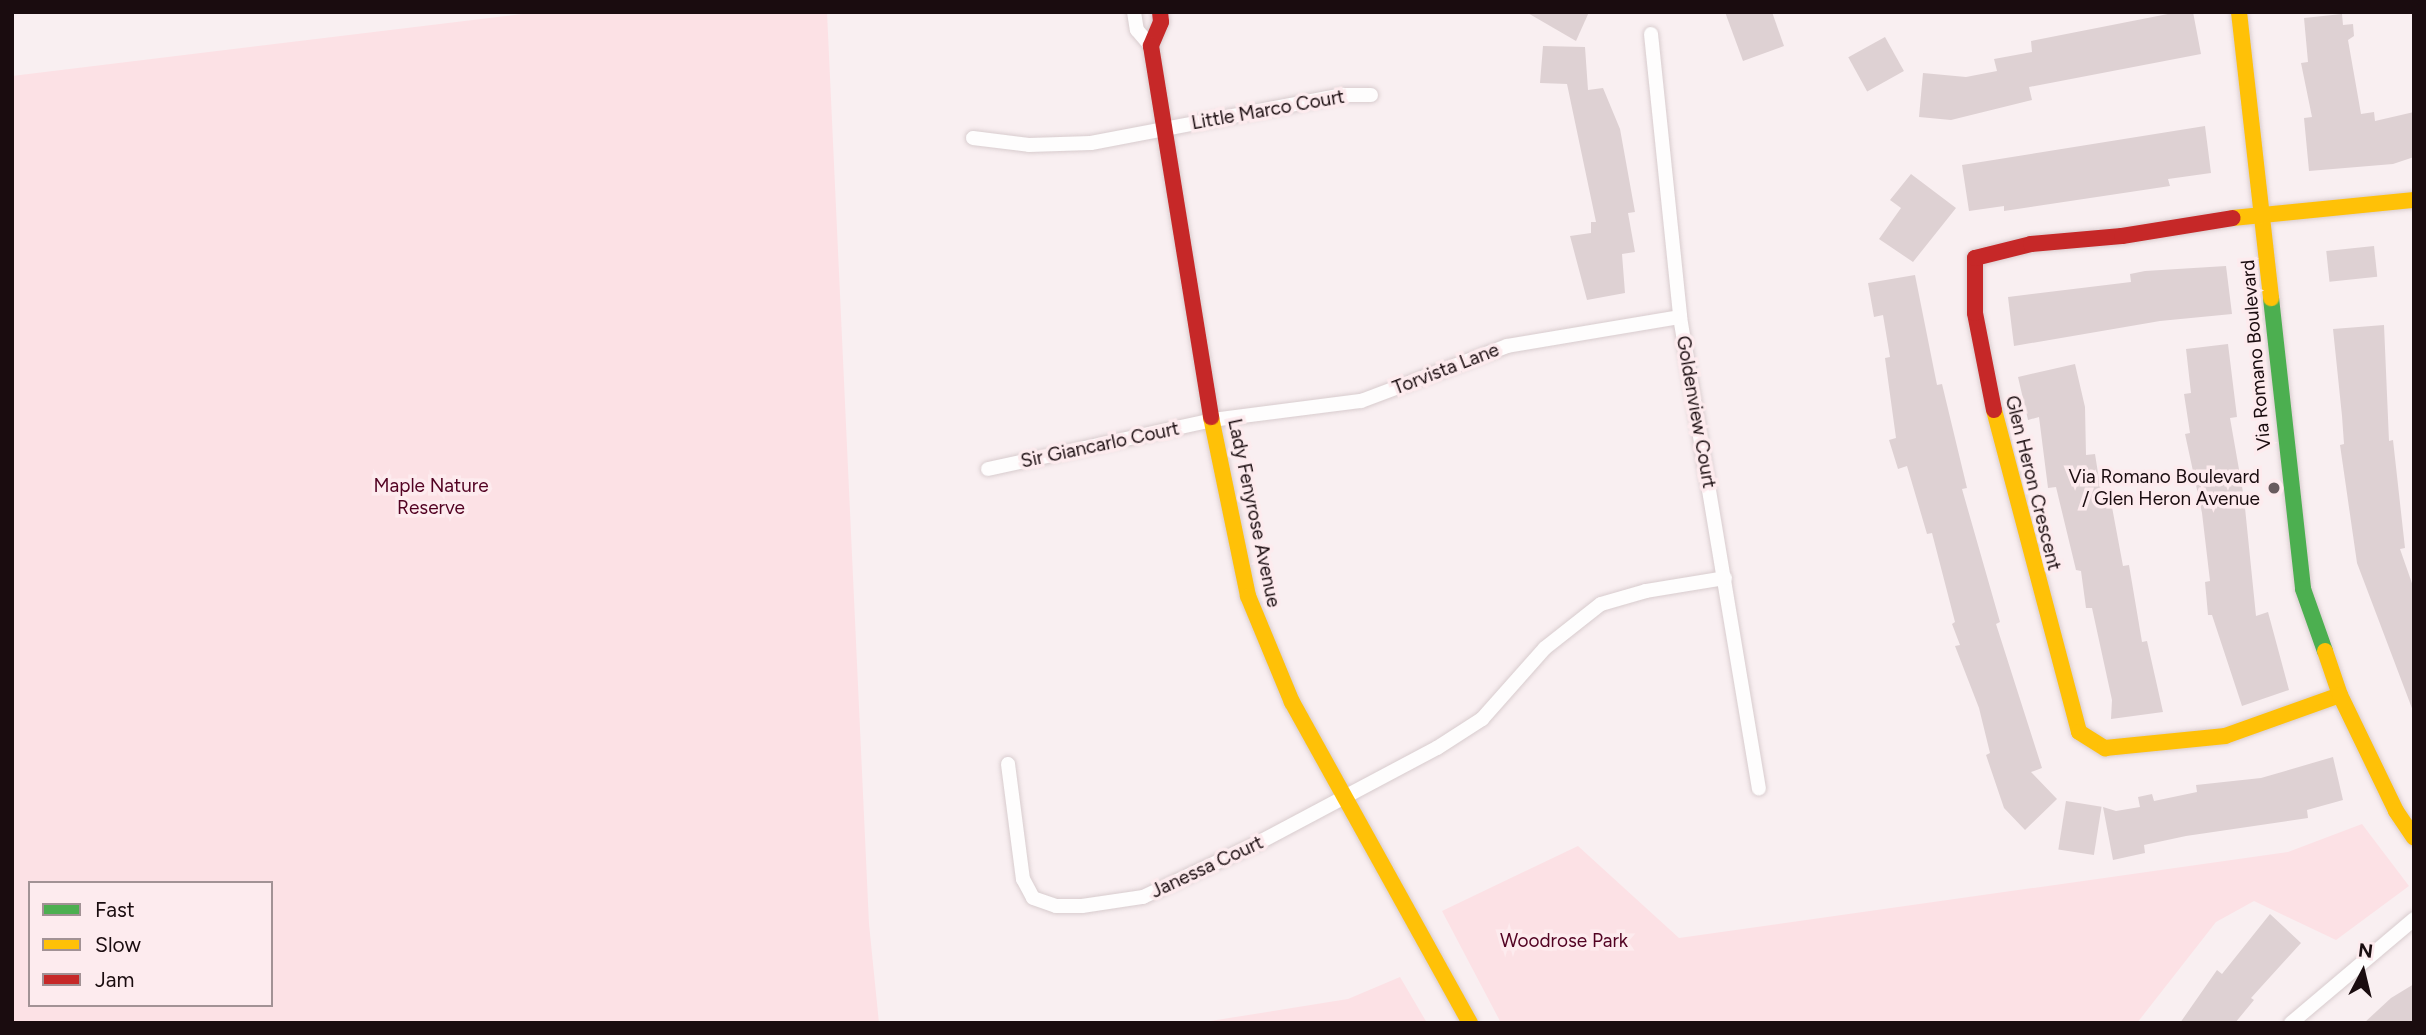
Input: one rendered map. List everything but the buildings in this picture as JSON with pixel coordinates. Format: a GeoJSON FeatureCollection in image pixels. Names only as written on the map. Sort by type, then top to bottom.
{"type":"FeatureCollection","features":[{"type":"Feature","properties":{"kind":"street","name":"Lady Fenyrose Avenue"},"geometry":{"type":"LineString","coordinates":[[1134,12],[1137,30],[1152,46]]}},
{"type":"Feature","properties":{"kind":"street","name":"Lady Fenyrose Avenue"},"geometry":{"type":"LineString","coordinates":[[1160,12],[1161,22],[1152,46],[1212,421],[1248,596],[1265,645],[1342,797],[1470,1023]]}},
{"type":"Feature","properties":{"kind":"street","name":"Via Romano Boulevard"},"geometry":{"type":"LineString","coordinates":[[2239,12],[2264,214],[2302,589],[2340,695],[2396,811],[2414,838]]}},
{"type":"Feature","properties":{"kind":"street","name":"Goldenview Court"},"geometry":{"type":"LineString","coordinates":[[1651,34],[1680,317],[1759,788]]}},
{"type":"Feature","properties":{"kind":"street","name":"Little Marco Court"},"geometry":{"type":"LineString","coordinates":[[973,138],[1063,146],[1343,95],[1371,96]]}},
{"type":"Feature","properties":{"kind":"street"},"geometry":{"type":"LineString","coordinates":[[2264,214],[2414,200]]}},
{"type":"Feature","properties":{"kind":"street","name":"Glen Heron Crescent"},"geometry":{"type":"LineString","coordinates":[[2264,214],[2031,244],[1975,258],[1975,313],[1986,382],[2079,732],[2105,748],[2225,736],[2340,695]]}},
{"type":"Feature","properties":{"kind":"street","name":"Torvista Lane"},"geometry":{"type":"LineString","coordinates":[[1212,421],[1361,401],[1507,346],[1680,317]]}},
{"type":"Feature","properties":{"kind":"street","name":"Sir Giancarlo Court"},"geometry":{"type":"LineString","coordinates":[[988,469],[1212,421]]}},
{"type":"Feature","properties":{"kind":"street","name":"Janessa Court"},"geometry":{"type":"LineString","coordinates":[[1008,764],[1023,879],[1033,898],[1056,906],[1143,897],[1258,844],[1437,748],[1482,719],[1545,648],[1601,604],[1646,591],[1725,578]]}},
{"type":"Feature","properties":{"kind":"street"},"geometry":{"type":"LineString","coordinates":[[2291,1023],[2414,919]]}},
{"type":"Feature","properties":{"kind":"green space","name":"Maple Nature Reserve"},"geometry":{"type":"Polygon","coordinates":[[[539,12],[827,12],[869,924],[879,1023],[12,1023],[12,76],[539,12]]]}},
{"type":"Feature","properties":{"kind":"green space","name":"Woodrose Park"},"geometry":{"type":"Polygon","coordinates":[[[2362,824],[2409,886],[2336,940],[2254,901],[2216,922],[2137,1023],[1501,1023],[1442,911],[1578,846],[1679,938],[2288,852],[2362,824]]]}},
{"type":"Feature","properties":{"kind":"green space"},"geometry":{"type":"Polygon","coordinates":[[[1400,977],[1427,1023],[1198,1023],[1348,999],[1400,977]]]}},
{"type":"Feature","properties":{"kind":"traffic: fast"},"geometry":{"type":"LineString","coordinates":[[2271,298],[2303,589],[2325,651]]}},
{"type":"Feature","properties":{"kind":"traffic: slow"},"geometry":{"type":"LineString","coordinates":[[2239,12],[2271,298]]}},
{"type":"Feature","properties":{"kind":"traffic: slow"},"geometry":{"type":"LineString","coordinates":[[2233,218],[2414,200]]}},
{"type":"Feature","properties":{"kind":"traffic: slow"},"geometry":{"type":"LineString","coordinates":[[1994,410],[2079,732],[2105,748],[2225,736],[2340,695]]}},
{"type":"Feature","properties":{"kind":"traffic: slow"},"geometry":{"type":"LineString","coordinates":[[1211,417],[1248,596],[1292,702],[1470,1023]]}},
{"type":"Feature","properties":{"kind":"traffic: slow"},"geometry":{"type":"LineString","coordinates":[[2325,651],[2340,695],[2396,811],[2414,838]]}},
{"type":"Feature","properties":{"kind":"traffic: jam"},"geometry":{"type":"LineString","coordinates":[[1160,12],[1161,22],[1151,46],[1211,417]]}},
{"type":"Feature","properties":{"kind":"traffic: jam"},"geometry":{"type":"LineString","coordinates":[[1994,410],[1975,313],[1975,258],[2031,244],[2122,236],[2233,218]]}},
{"type":"Feature","properties":{"kind":"place","name":"Via Romano Boulevard / Glen Heron Avenue"},"geometry":{"type":"Point","coordinates":[2274,488]}}]}
